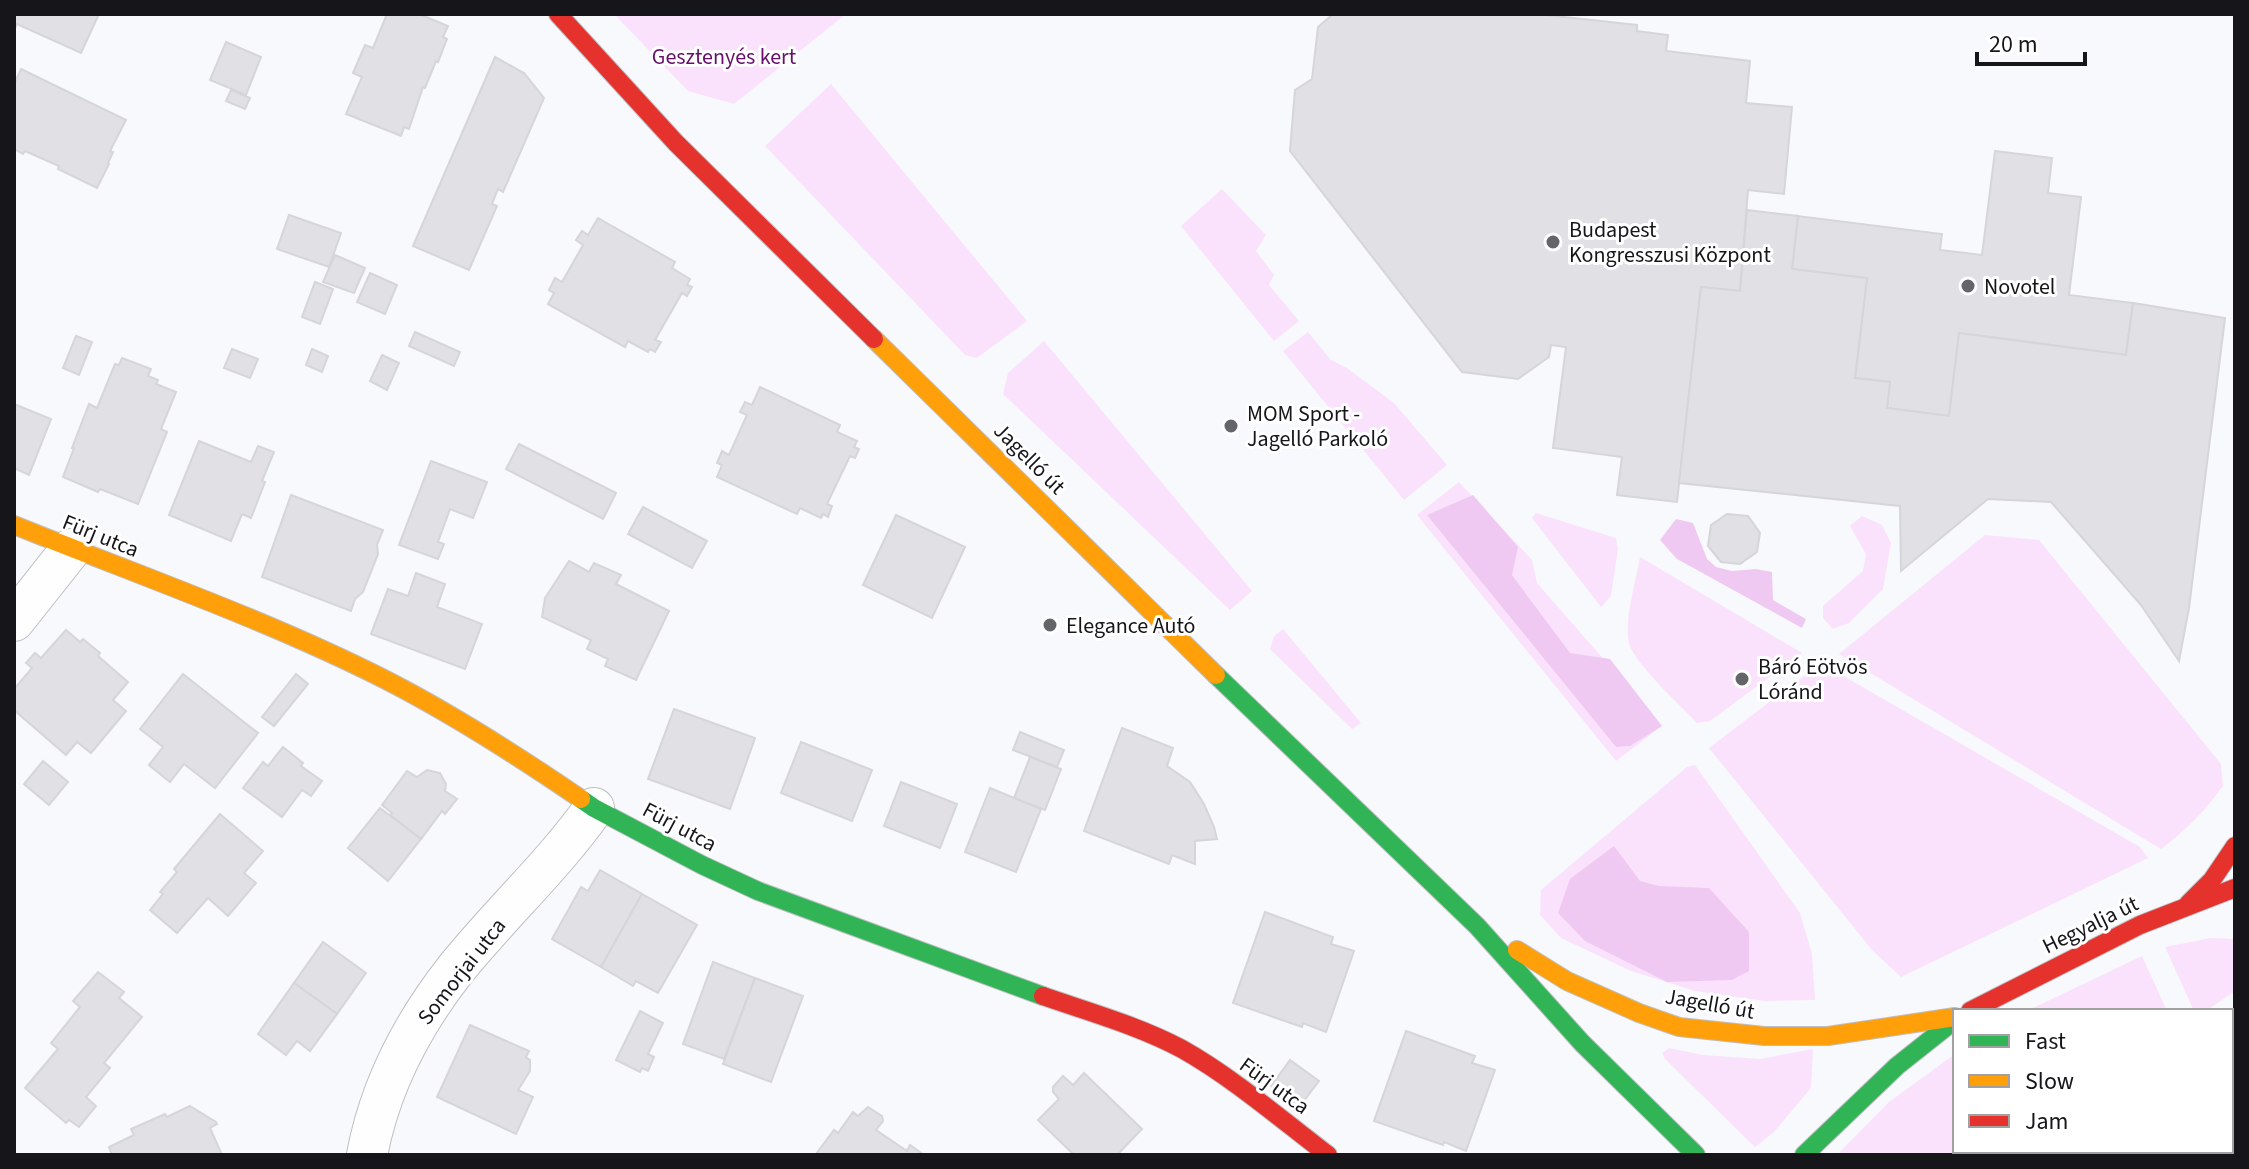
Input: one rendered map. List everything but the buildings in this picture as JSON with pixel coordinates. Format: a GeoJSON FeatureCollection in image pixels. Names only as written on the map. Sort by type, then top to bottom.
{"type":"FeatureCollection","features":[{"type":"Feature","properties":{"kind":"street","name":"Jagelló út"},"geometry":{"type":"LineString","coordinates":[[558,14],[676,143],[1204,664],[1477,926],[1582,1043],[1696,1155]]}},
{"type":"Feature","properties":{"kind":"street","name":"Fürj utca"},"geometry":{"type":"LineString","coordinates":[[14,525],[271,628],[384,679],[466,724],[594,808],[758,891],[1154,1036],[1183,1050],[1233,1084],[1328,1155]]}},
{"type":"Feature","properties":{"kind":"street"},"geometry":{"type":"LineString","coordinates":[[14,621],[71,549]]}},
{"type":"Feature","properties":{"kind":"street","name":"Somorjai utca"},"geometry":{"type":"LineString","coordinates":[[367,1155],[378,1106],[393,1069],[431,1004],[456,969],[571,840],[594,808]]}},
{"type":"Feature","properties":{"kind":"street"},"geometry":{"type":"LineString","coordinates":[[2186,906],[2212,880],[2235,846]]}},
{"type":"Feature","properties":{"kind":"street","name":"Hegyalja út"},"geometry":{"type":"LineString","coordinates":[[1974,1009],[2140,925],[2235,888]]}},
{"type":"Feature","properties":{"kind":"street"},"geometry":{"type":"LineString","coordinates":[[2186,906],[2235,907]]}},
{"type":"Feature","properties":{"kind":"street","name":"Jagelló út"},"geometry":{"type":"LineString","coordinates":[[1477,926],[1567,981],[1679,1027],[1764,1036],[1828,1036],[1953,1018]]}},
{"type":"Feature","properties":{"kind":"street"},"geometry":{"type":"LineString","coordinates":[[1804,1155],[1897,1066],[1953,1020]]}},
{"type":"Feature","properties":{"kind":"green space","name":"Gesztenyés kert"},"geometry":{"type":"Polygon","coordinates":[[[614,14],[846,14],[734,104],[688,91],[614,14]]]}},
{"type":"Feature","properties":{"kind":"green space"},"geometry":{"type":"Polygon","coordinates":[[[831,84],[1027,321],[977,358],[965,355],[765,146],[831,84]]]}},
{"type":"Feature","properties":{"kind":"green space"},"geometry":{"type":"Polygon","coordinates":[[[1222,189],[1266,235],[1256,251],[1274,275],[1269,285],[1299,321],[1274,341],[1181,226],[1222,189]]]}},
{"type":"Feature","properties":{"kind":"green space"},"geometry":{"type":"Polygon","coordinates":[[[1308,332],[1331,360],[1347,368],[1394,403],[1447,465],[1404,500],[1283,351],[1308,332]]]}},
{"type":"Feature","properties":{"kind":"green space"},"geometry":{"type":"Polygon","coordinates":[[[1044,341],[1252,591],[1230,610],[1003,394],[1008,373],[1044,341]]]}},
{"type":"Feature","properties":{"kind":"green space"},"geometry":{"type":"Polygon","coordinates":[[[1459,482],[1532,560],[1537,583],[1662,726],[1616,761],[1417,515],[1459,482]]]}},
{"type":"Feature","properties":{"kind":"green space"},"geometry":{"type":"Polygon","coordinates":[[[1536,513],[1616,538],[1618,549],[1611,596],[1601,607],[1532,518],[1536,513]]]}},
{"type":"Feature","properties":{"kind":"green space"},"geometry":{"type":"Polygon","coordinates":[[[1862,516],[1882,525],[1891,543],[1883,589],[1849,623],[1833,629],[1823,618],[1823,606],[1863,571],[1866,554],[1850,526],[1862,516]]]}},
{"type":"Feature","properties":{"kind":"green space"},"geometry":{"type":"Polygon","coordinates":[[[1985,535],[2039,540],[2221,764],[2223,786],[2194,820],[2161,849],[1839,654],[1985,535]]]}},
{"type":"Feature","properties":{"kind":"green space"},"geometry":{"type":"Polygon","coordinates":[[[1640,557],[1802,653],[1710,721],[1697,723],[1648,672],[1629,643],[1629,612],[1640,557]]]}},
{"type":"Feature","properties":{"kind":"green space"},"geometry":{"type":"Polygon","coordinates":[[[1283,629],[1361,723],[1352,729],[1270,649],[1274,636],[1283,629]]]}},
{"type":"Feature","properties":{"kind":"green space"},"geometry":{"type":"Polygon","coordinates":[[[1821,663],[2140,847],[2148,858],[1901,977],[1872,950],[1709,748],[1821,663]]]}},
{"type":"Feature","properties":{"kind":"green space"},"geometry":{"type":"Polygon","coordinates":[[[1695,765],[1800,913],[1812,954],[1815,1000],[1764,1001],[1695,991],[1631,971],[1561,938],[1540,915],[1541,890],[1687,767],[1695,765]]]}},
{"type":"Feature","properties":{"kind":"green space"},"geometry":{"type":"Polygon","coordinates":[[[2211,938],[2235,939],[2235,991],[2209,1009],[2193,1009],[2165,947],[2211,938]]]}},
{"type":"Feature","properties":{"kind":"green space"},"geometry":{"type":"Polygon","coordinates":[[[2142,956],[2166,1009],[2031,1009],[2142,956]]]}},
{"type":"Feature","properties":{"kind":"green space"},"geometry":{"type":"Polygon","coordinates":[[[1669,1048],[1703,1055],[1760,1059],[1813,1049],[1811,1088],[1774,1132],[1755,1147],[1665,1059],[1662,1053],[1669,1048]]]}},
{"type":"Feature","properties":{"kind":"green space"},"geometry":{"type":"Polygon","coordinates":[[[1953,1055],[1953,1153],[2012,1153],[1837,1155],[1889,1102],[1953,1055]]]}},
{"type":"Feature","properties":{"kind":"shaded area"},"geometry":{"type":"Polygon","coordinates":[[[1473,495],[1518,547],[1512,575],[1570,653],[1610,659],[1662,726],[1630,746],[1616,747],[1427,515],[1473,495]]]}},
{"type":"Feature","properties":{"kind":"shaded area"},"geometry":{"type":"Polygon","coordinates":[[[1676,519],[1693,523],[1707,559],[1716,567],[1732,571],[1756,569],[1772,572],[1773,600],[1806,619],[1802,628],[1677,559],[1660,540],[1676,519]]]}},
{"type":"Feature","properties":{"kind":"shaded area"},"geometry":{"type":"Polygon","coordinates":[[[1614,846],[1640,881],[1659,886],[1709,888],[1749,932],[1749,971],[1732,980],[1667,982],[1585,941],[1558,913],[1570,879],[1614,846]]]}},
{"type":"Feature","properties":{"kind":"traffic: fast"},"geometry":{"type":"LineString","coordinates":[[1216,675],[1477,926],[1582,1043],[1696,1155]]}},
{"type":"Feature","properties":{"kind":"traffic: fast"},"geometry":{"type":"LineString","coordinates":[[581,799],[702,865],[758,891],[1043,996]]}},
{"type":"Feature","properties":{"kind":"traffic: fast"},"geometry":{"type":"LineString","coordinates":[[1804,1155],[1897,1066],[1953,1022]]}},
{"type":"Feature","properties":{"kind":"traffic: slow"},"geometry":{"type":"LineString","coordinates":[[874,339],[1216,675]]}},
{"type":"Feature","properties":{"kind":"traffic: slow"},"geometry":{"type":"LineString","coordinates":[[14,525],[247,617],[339,657],[460,721],[581,799]]}},
{"type":"Feature","properties":{"kind":"traffic: slow"},"geometry":{"type":"LineString","coordinates":[[1517,950],[1567,981],[1679,1027],[1764,1036],[1828,1036],[1953,1017]]}},
{"type":"Feature","properties":{"kind":"traffic: jam"},"geometry":{"type":"LineString","coordinates":[[558,14],[676,143],[874,339]]}},
{"type":"Feature","properties":{"kind":"traffic: jam"},"geometry":{"type":"LineString","coordinates":[[2188,904],[2212,880],[2235,846]]}},
{"type":"Feature","properties":{"kind":"traffic: jam"},"geometry":{"type":"LineString","coordinates":[[1974,1009],[2140,925],[2235,888]]}},
{"type":"Feature","properties":{"kind":"traffic: jam"},"geometry":{"type":"LineString","coordinates":[[1043,996],[1131,1026],[1182,1049],[1238,1086],[1328,1155]]}},
{"type":"Feature","properties":{"kind":"place","name":"Budapest Kongresszusi Központ"},"geometry":{"type":"Point","coordinates":[1553,242]}},
{"type":"Feature","properties":{"kind":"place","name":"Novotel"},"geometry":{"type":"Point","coordinates":[1968,286]}},
{"type":"Feature","properties":{"kind":"place","name":"MOM Sport - Jagelló Parkoló"},"geometry":{"type":"Point","coordinates":[1231,426]}},
{"type":"Feature","properties":{"kind":"place","name":"Elegance Autó"},"geometry":{"type":"Point","coordinates":[1050,625]}},
{"type":"Feature","properties":{"kind":"place","name":"Báró Eötvös Lóránd"},"geometry":{"type":"Point","coordinates":[1742,679]}}]}
